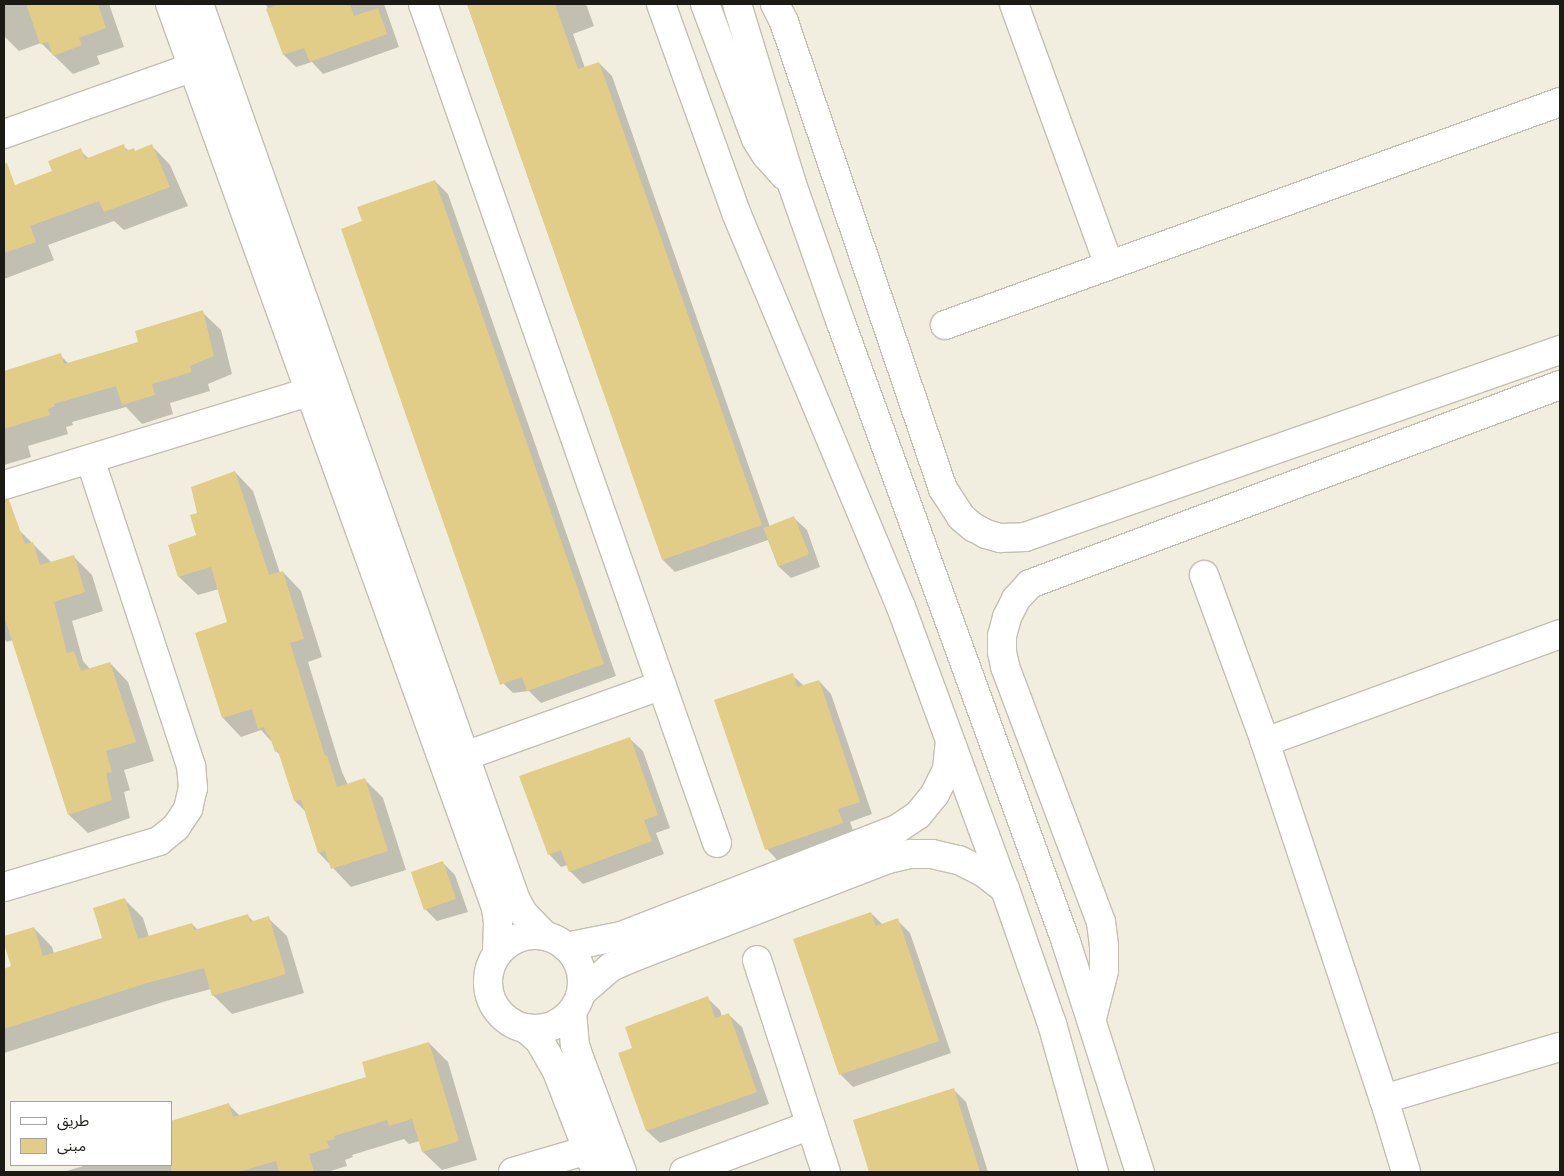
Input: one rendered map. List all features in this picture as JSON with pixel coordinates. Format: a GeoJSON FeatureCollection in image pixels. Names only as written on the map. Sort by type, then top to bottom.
{"type":"FeatureCollection","features":[{"type":"Feature","properties":{"kind":"street"},"geometry":{"type":"LineString","coordinates":[[170,4],[205,62],[322,388],[496,908],[498,923],[497,954]]}},
{"type":"Feature","properties":{"kind":"street"},"geometry":{"type":"LineString","coordinates":[[199,4],[205,62]]}},
{"type":"Feature","properties":{"kind":"street"},"geometry":{"type":"LineString","coordinates":[[422,4],[717,843]]}},
{"type":"Feature","properties":{"kind":"street"},"geometry":{"type":"LineString","coordinates":[[661,4],[737,215],[901,607],[1005,888],[1052,1024],[1094,1172]]}},
{"type":"Feature","properties":{"kind":"street"},"geometry":{"type":"LineString","coordinates":[[705,4],[756,138],[766,155],[792,184]]}},
{"type":"Feature","properties":{"kind":"street"},"geometry":{"type":"LineString","coordinates":[[736,4],[792,184],[861,379],[1041,869],[1092,1018],[1140,1172]]}},
{"type":"Feature","properties":{"kind":"street"},"geometry":{"type":"LineString","coordinates":[[775,4],[787,32],[943,489],[962,517],[972,527],[986,534],[1000,538],[1025,537],[1560,350]]}},
{"type":"Feature","properties":{"kind":"street"},"geometry":{"type":"LineString","coordinates":[[1014,4],[1109,265]]}},
{"type":"Feature","properties":{"kind":"street"},"geometry":{"type":"LineString","coordinates":[[4,134],[205,62]]}},
{"type":"Feature","properties":{"kind":"street"},"geometry":{"type":"LineString","coordinates":[[945,325],[1560,102]]}},
{"type":"Feature","properties":{"kind":"street"},"geometry":{"type":"LineString","coordinates":[[1092,1018],[1104,971],[1104,946],[1101,922],[1005,666],[1002,652],[1002,636],[1011,608],[1030,584],[1560,385]]}},
{"type":"Feature","properties":{"kind":"street"},"geometry":{"type":"LineString","coordinates":[[4,485],[322,388]]}},
{"type":"Feature","properties":{"kind":"street"},"geometry":{"type":"LineString","coordinates":[[322,388],[466,756],[515,898],[524,913],[556,942],[580,968],[576,1003],[575,1045],[599,1155]]}},
{"type":"Feature","properties":{"kind":"street"},"geometry":{"type":"LineString","coordinates":[[4,887],[159,841],[176,827],[188,809],[193,788],[191,766],[90,459]]}},
{"type":"Feature","properties":{"kind":"street"},"geometry":{"type":"LineString","coordinates":[[1136,499],[1150,539]]}},
{"type":"Feature","properties":{"kind":"street"},"geometry":{"type":"LineString","coordinates":[[1204,575],[1265,742],[1384,1099],[1406,1172]]}},
{"type":"Feature","properties":{"kind":"street"},"geometry":{"type":"LineString","coordinates":[[1265,742],[1560,634]]}},
{"type":"Feature","properties":{"kind":"street"},"geometry":{"type":"LineString","coordinates":[[466,756],[662,685]]}},
{"type":"Feature","properties":{"kind":"street"},"geometry":{"type":"LineString","coordinates":[[622,1172],[599,1155],[556,1069],[539,1040],[526,1029],[512,1023],[500,1013],[491,999],[488,984],[490,968],[497,954],[507,944],[518,938],[532,935],[556,942],[621,936],[897,829],[918,814],[935,794],[947,769],[950,742]]}},
{"type":"Feature","properties":{"kind":"street"},"geometry":{"type":"LineString","coordinates":[[526,1029],[551,1026],[611,968],[629,958],[888,859],[910,854],[932,854],[958,860],[983,872],[1005,888]]}},
{"type":"Feature","properties":{"kind":"street"},"geometry":{"type":"LineString","coordinates":[[757,960],[826,1172]]}},
{"type":"Feature","properties":{"kind":"street"},"geometry":{"type":"LineString","coordinates":[[1384,1099],[1560,1047]]}},
{"type":"Feature","properties":{"kind":"street"},"geometry":{"type":"LineString","coordinates":[[684,1172],[812,1125]]}},
{"type":"Feature","properties":{"kind":"street"},"geometry":{"type":"LineString","coordinates":[[513,1172],[599,1155]]}},
{"type":"Feature","properties":{"kind":"building"},"geometry":{"type":"Polygon","coordinates":[[[26,4],[98,4],[106,28],[79,38],[82,45],[53,56],[48,42],[40,44],[26,4]]]}},
{"type":"Feature","properties":{"kind":"building"},"geometry":{"type":"Polygon","coordinates":[[[280,4],[350,4],[354,16],[378,8],[387,34],[310,62],[304,48],[283,55],[266,9],[280,4]]]}},
{"type":"Feature","properties":{"kind":"building"},"geometry":{"type":"Polygon","coordinates":[[[467,4],[555,4],[578,69],[599,62],[762,525],[662,560],[467,4]]]}},
{"type":"Feature","properties":{"kind":"building"},"geometry":{"type":"Polygon","coordinates":[[[124,144],[126,151],[134,148],[135,151],[152,144],[170,187],[104,212],[99,201],[30,226],[36,242],[4,253],[4,164],[7,163],[15,185],[52,171],[48,161],[81,148],[85,159],[124,144]]]}},
{"type":"Feature","properties":{"kind":"building"},"geometry":{"type":"Polygon","coordinates":[[[435,180],[604,664],[527,691],[522,677],[500,685],[341,229],[362,221],[357,207],[435,180]]]}},
{"type":"Feature","properties":{"kind":"building"},"geometry":{"type":"Polygon","coordinates":[[[203,310],[214,356],[190,366],[192,372],[152,384],[155,395],[122,405],[116,386],[54,404],[55,406],[48,409],[50,415],[4,429],[4,371],[61,353],[64,364],[138,342],[135,331],[203,310]]]}},
{"type":"Feature","properties":{"kind":"building"},"geometry":{"type":"Polygon","coordinates":[[[235,471],[269,575],[283,571],[304,639],[290,643],[325,756],[327,755],[337,787],[365,778],[388,851],[331,869],[325,851],[318,853],[301,800],[294,801],[278,751],[275,752],[269,734],[267,735],[264,727],[258,729],[252,709],[222,718],[195,633],[227,622],[211,567],[178,577],[168,545],[196,535],[190,515],[197,513],[191,487],[235,471]]]}},
{"type":"Feature","properties":{"kind":"building"},"geometry":{"type":"Polygon","coordinates":[[[4,500],[9,500],[25,544],[33,542],[40,565],[74,555],[85,592],[54,602],[67,653],[74,651],[81,671],[110,662],[136,742],[106,751],[112,772],[106,773],[112,800],[68,815],[4,616],[4,500]]]}},
{"type":"Feature","properties":{"kind":"building"},"geometry":{"type":"Polygon","coordinates":[[[794,516],[809,554],[779,566],[763,528],[794,516]]]}},
{"type":"Feature","properties":{"kind":"building"},"geometry":{"type":"Polygon","coordinates":[[[793,673],[797,687],[819,680],[860,802],[838,809],[843,823],[765,850],[714,700],[793,673]]]}},
{"type":"Feature","properties":{"kind":"building"},"geometry":{"type":"Polygon","coordinates":[[[630,737],[658,815],[644,820],[652,841],[569,872],[561,850],[548,855],[519,776],[630,737]]]}},
{"type":"Feature","properties":{"kind":"building"},"geometry":{"type":"Polygon","coordinates":[[[443,861],[456,899],[424,910],[411,872],[443,861]]]}},
{"type":"Feature","properties":{"kind":"building"},"geometry":{"type":"Polygon","coordinates":[[[125,898],[138,939],[192,923],[194,930],[248,914],[250,922],[269,916],[286,974],[212,996],[204,968],[147,983],[4,1029],[4,969],[11,966],[4,944],[4,936],[34,927],[43,956],[102,938],[93,908],[125,898]]]}},
{"type":"Feature","properties":{"kind":"building"},"geometry":{"type":"Polygon","coordinates":[[[871,912],[876,926],[898,918],[939,1041],[839,1075],[793,939],[871,912]]]}},
{"type":"Feature","properties":{"kind":"building"},"geometry":{"type":"Polygon","coordinates":[[[708,996],[715,1018],[729,1013],[757,1092],[646,1131],[618,1053],[632,1048],[625,1027],[708,996]]]}},
{"type":"Feature","properties":{"kind":"building"},"geometry":{"type":"Polygon","coordinates":[[[429,1042],[459,1141],[422,1152],[412,1119],[389,1126],[387,1120],[334,1136],[335,1139],[327,1141],[329,1148],[309,1154],[314,1172],[279,1172],[276,1161],[238,1172],[171,1172],[172,1121],[229,1103],[233,1117],[366,1077],[362,1062],[429,1042]]]}},
{"type":"Feature","properties":{"kind":"building"},"geometry":{"type":"Polygon","coordinates":[[[954,1088],[980,1172],[869,1172],[853,1120],[954,1088]]]}}]}
